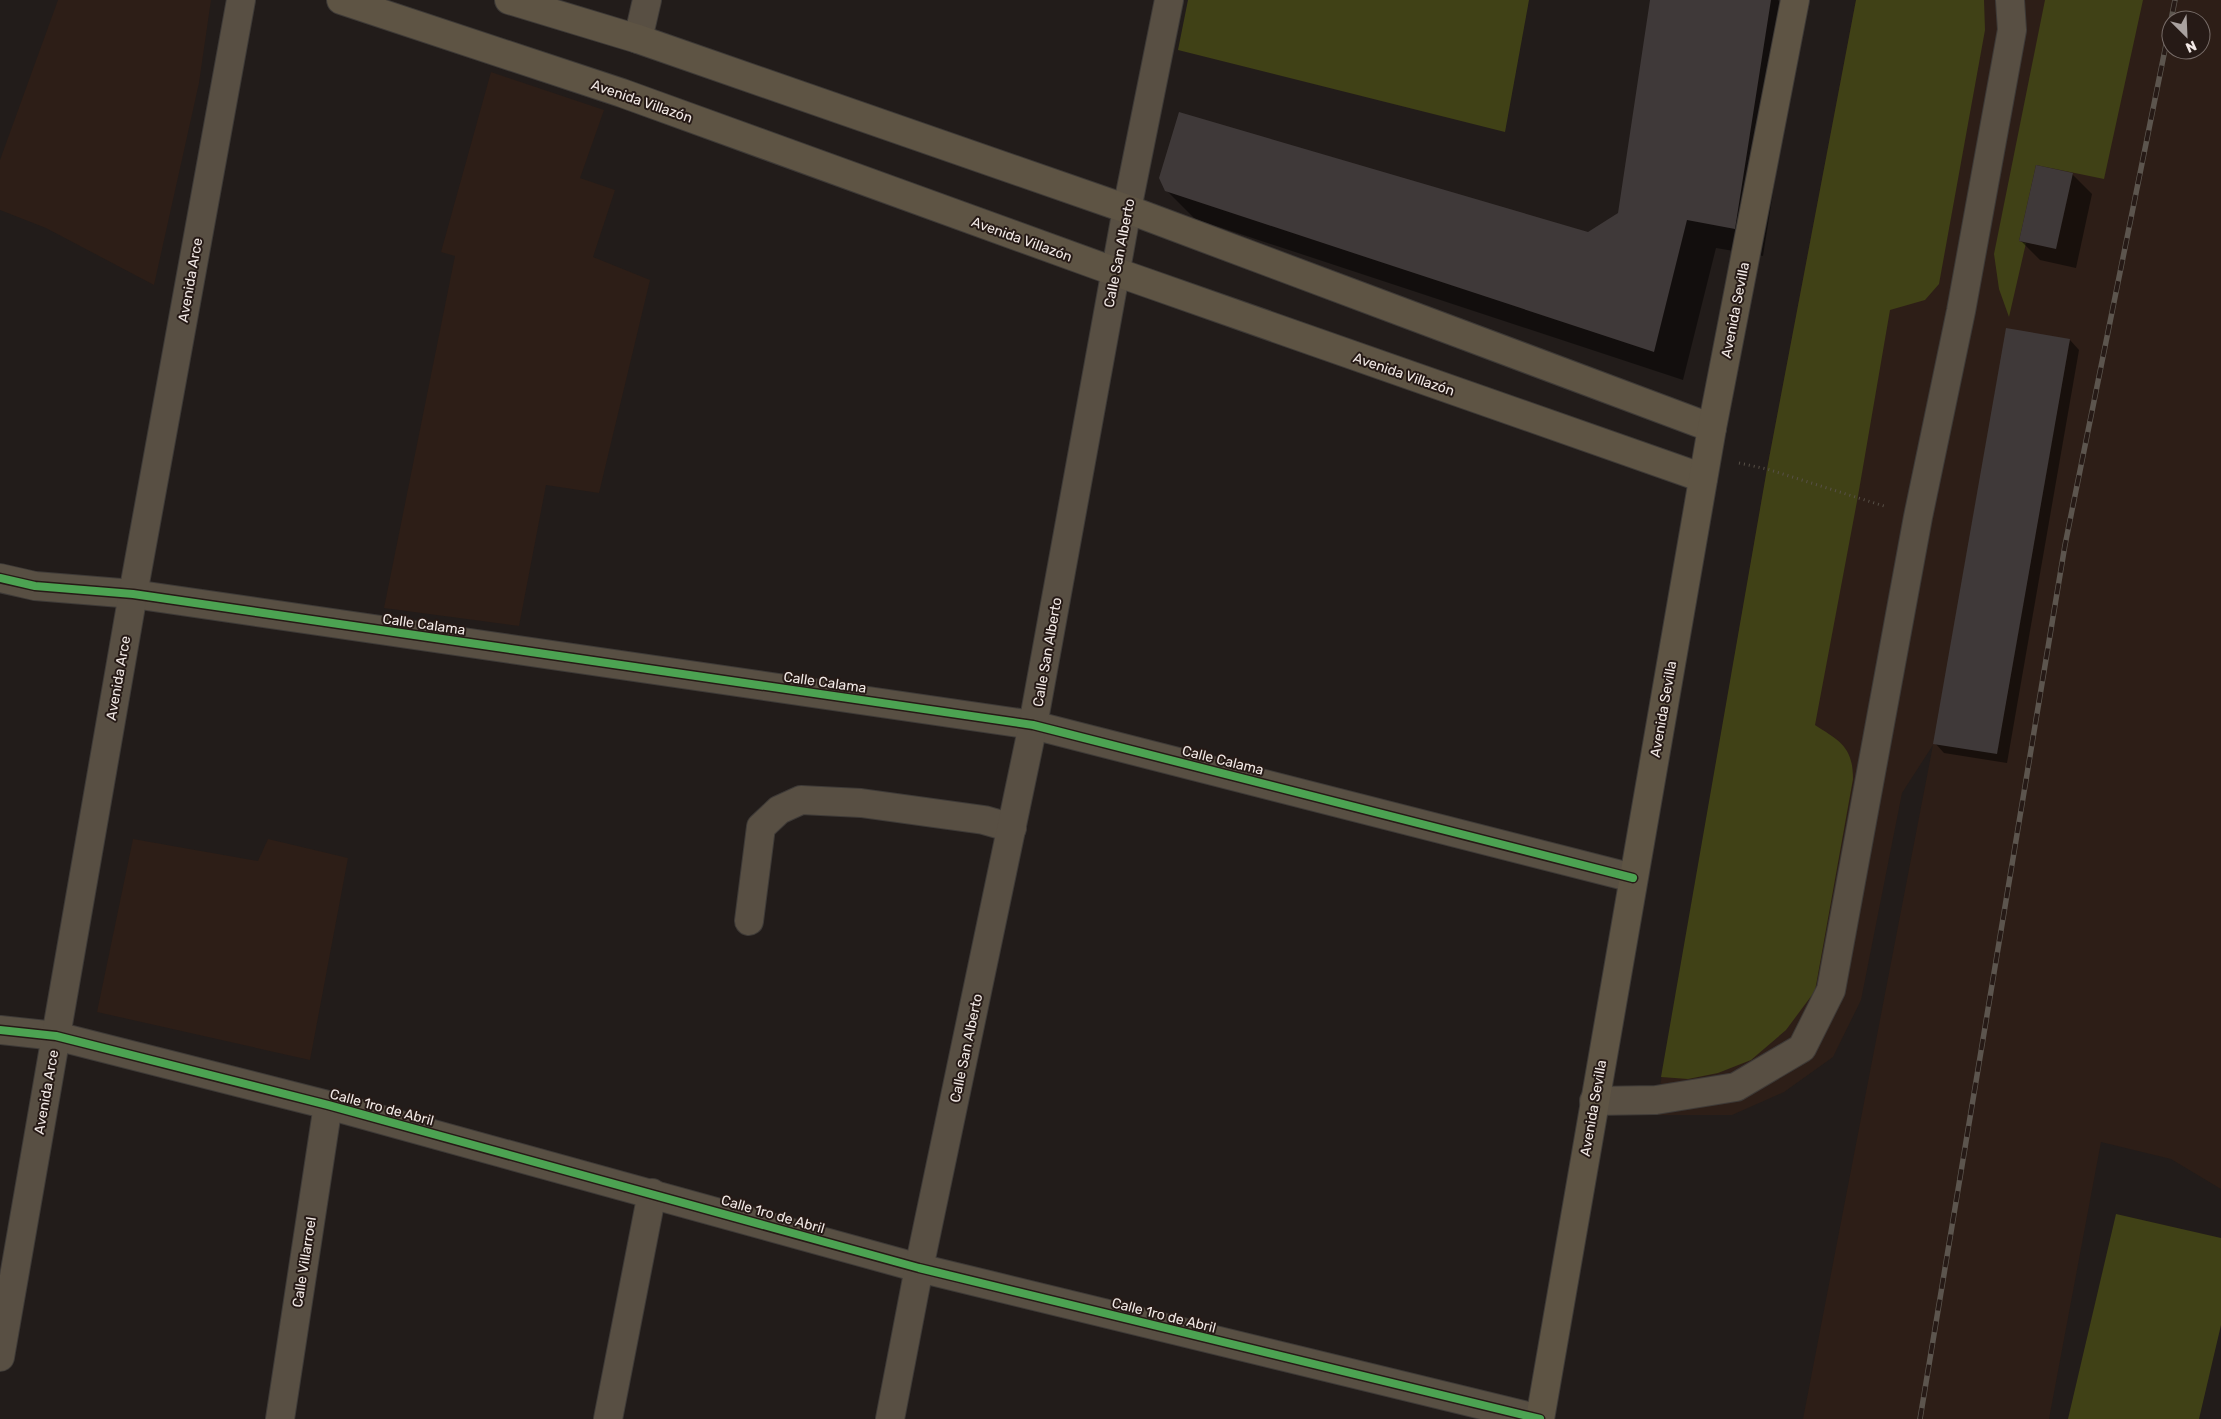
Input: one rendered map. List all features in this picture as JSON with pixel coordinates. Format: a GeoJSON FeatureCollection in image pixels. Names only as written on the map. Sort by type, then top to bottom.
{"type":"FeatureCollection","features":[{"type":"Feature","properties":{"kind":"main road","name":"Avenida Villazón"},"geometry":{"type":"LineString","coordinates":[[341,0],[622,93],[1116,272],[1703,478]]}},
{"type":"Feature","properties":{"kind":"main road"},"geometry":{"type":"LineString","coordinates":[[509,0],[638,39],[1127,209],[1712,428]]}},
{"type":"Feature","properties":{"kind":"main road","name":"Avenida Sevilla"},"geometry":{"type":"LineString","coordinates":[[1540,1419],[1703,478],[1794,0]]}},
{"type":"Feature","properties":{"kind":"street","name":"Avenida Arce"},"geometry":{"type":"LineString","coordinates":[[0,1357],[133,594],[242,0]]}},
{"type":"Feature","properties":{"kind":"street"},"geometry":{"type":"LineString","coordinates":[[638,39],[647,0]]}},
{"type":"Feature","properties":{"kind":"street","name":"Calle San Alberto"},"geometry":{"type":"LineString","coordinates":[[890,1419],[1033,725],[1127,209],[1169,0]]}},
{"type":"Feature","properties":{"kind":"street"},"geometry":{"type":"LineString","coordinates":[[1594,1101],[1656,1100],[1736,1087],[1802,1048],[1831,990],[1918,518],[1963,302],[2012,30],[2010,0]]}},
{"type":"Feature","properties":{"kind":"street","name":"Calle Calama"},"geometry":{"type":"LineString","coordinates":[[0,578],[35,586],[133,594],[1033,725],[1633,878]]}},
{"type":"Feature","properties":{"kind":"street"},"geometry":{"type":"LineString","coordinates":[[749,921],[762,827],[779,810],[801,800],[871,804],[984,820],[1012,828]]}},
{"type":"Feature","properties":{"kind":"street","name":"Calle 1ro de Abril"},"geometry":{"type":"LineString","coordinates":[[0,1030],[56,1036],[328,1105],[920,1268],[1540,1419]]}},
{"type":"Feature","properties":{"kind":"street","name":"Calle Villarroel"},"geometry":{"type":"LineString","coordinates":[[280,1419],[328,1105]]}},
{"type":"Feature","properties":{"kind":"street"},"geometry":{"type":"LineString","coordinates":[[608,1419],[652,1193]]}},
{"type":"Feature","properties":{"kind":"path"},"geometry":{"type":"LineString","coordinates":[[1767,469],[1858,496]]}},
{"type":"Feature","properties":{"kind":"shaded area"},"geometry":{"type":"Polygon","coordinates":[[[58,0],[211,0],[199,83],[154,285],[46,228],[0,210],[0,160],[58,0]]]}},
{"type":"Feature","properties":{"kind":"shaded area"},"geometry":{"type":"Polygon","coordinates":[[[1188,0],[1529,0],[1505,132],[1178,50],[1188,0]]]}},
{"type":"Feature","properties":{"kind":"shaded area"},"geometry":{"type":"Polygon","coordinates":[[[1856,0],[2221,0],[2221,1189],[2171,1159],[2101,1142],[2049,1419],[1803,1419],[1933,745],[1902,793],[1861,1000],[1833,1057],[1784,1092],[1732,1115],[1655,1115],[1767,469],[1856,0]]]}},
{"type":"Feature","properties":{"kind":"shaded area"},"geometry":{"type":"Polygon","coordinates":[[[1856,0],[1984,0],[1985,30],[1939,284],[1925,300],[1890,310],[1858,496],[1815,725],[1838,741],[1848,752],[1851,759],[1853,779],[1815,991],[1786,1030],[1751,1060],[1718,1073],[1688,1079],[1661,1077],[1767,469],[1856,0]]]}},
{"type":"Feature","properties":{"kind":"shaded area"},"geometry":{"type":"Polygon","coordinates":[[[2045,0],[2143,0],[2104,179],[2036,165],[2019,241],[2026,243],[2009,317],[1999,289],[1994,254],[2045,0]]]}},
{"type":"Feature","properties":{"kind":"shaded area"},"geometry":{"type":"Polygon","coordinates":[[[491,72],[604,110],[580,178],[615,190],[593,257],[650,280],[599,493],[546,485],[519,626],[384,608],[455,256],[441,252],[491,72]]]}},
{"type":"Feature","properties":{"kind":"shaded area"},"geometry":{"type":"Polygon","coordinates":[[[133,839],[258,861],[268,839],[348,858],[310,1060],[97,1012],[133,839]]]}},
{"type":"Feature","properties":{"kind":"shaded area"},"geometry":{"type":"Polygon","coordinates":[[[2116,1214],[2221,1238],[2221,1325],[2199,1419],[2068,1419],[2116,1214]]]}},
{"type":"Feature","properties":{"kind":"building"},"geometry":{"type":"Polygon","coordinates":[[[1650,0],[1771,0],[1735,229],[1687,220],[1654,352],[1165,191],[1159,178],[1179,112],[1588,232],[1618,213],[1650,0]]]}},
{"type":"Feature","properties":{"kind":"building"},"geometry":{"type":"Polygon","coordinates":[[[2036,165],[2073,173],[2056,249],[2019,241],[2036,165]]]}},
{"type":"Feature","properties":{"kind":"building"},"geometry":{"type":"Polygon","coordinates":[[[2006,328],[2070,339],[1997,754],[1933,744],[2006,328]]]}},
{"type":"Feature","properties":{"kind":"railway"},"geometry":{"type":"LineString","coordinates":[[1920,1419],[2065,545],[2175,0]]}},
{"type":"Feature","properties":{"kind":"cycle path"},"geometry":{"type":"LineString","coordinates":[[0,578],[35,586],[133,594],[1033,725],[1633,878]]}},
{"type":"Feature","properties":{"kind":"cycle path"},"geometry":{"type":"LineString","coordinates":[[0,1030],[56,1036],[328,1105],[919,1268],[1540,1419]]}}]}
